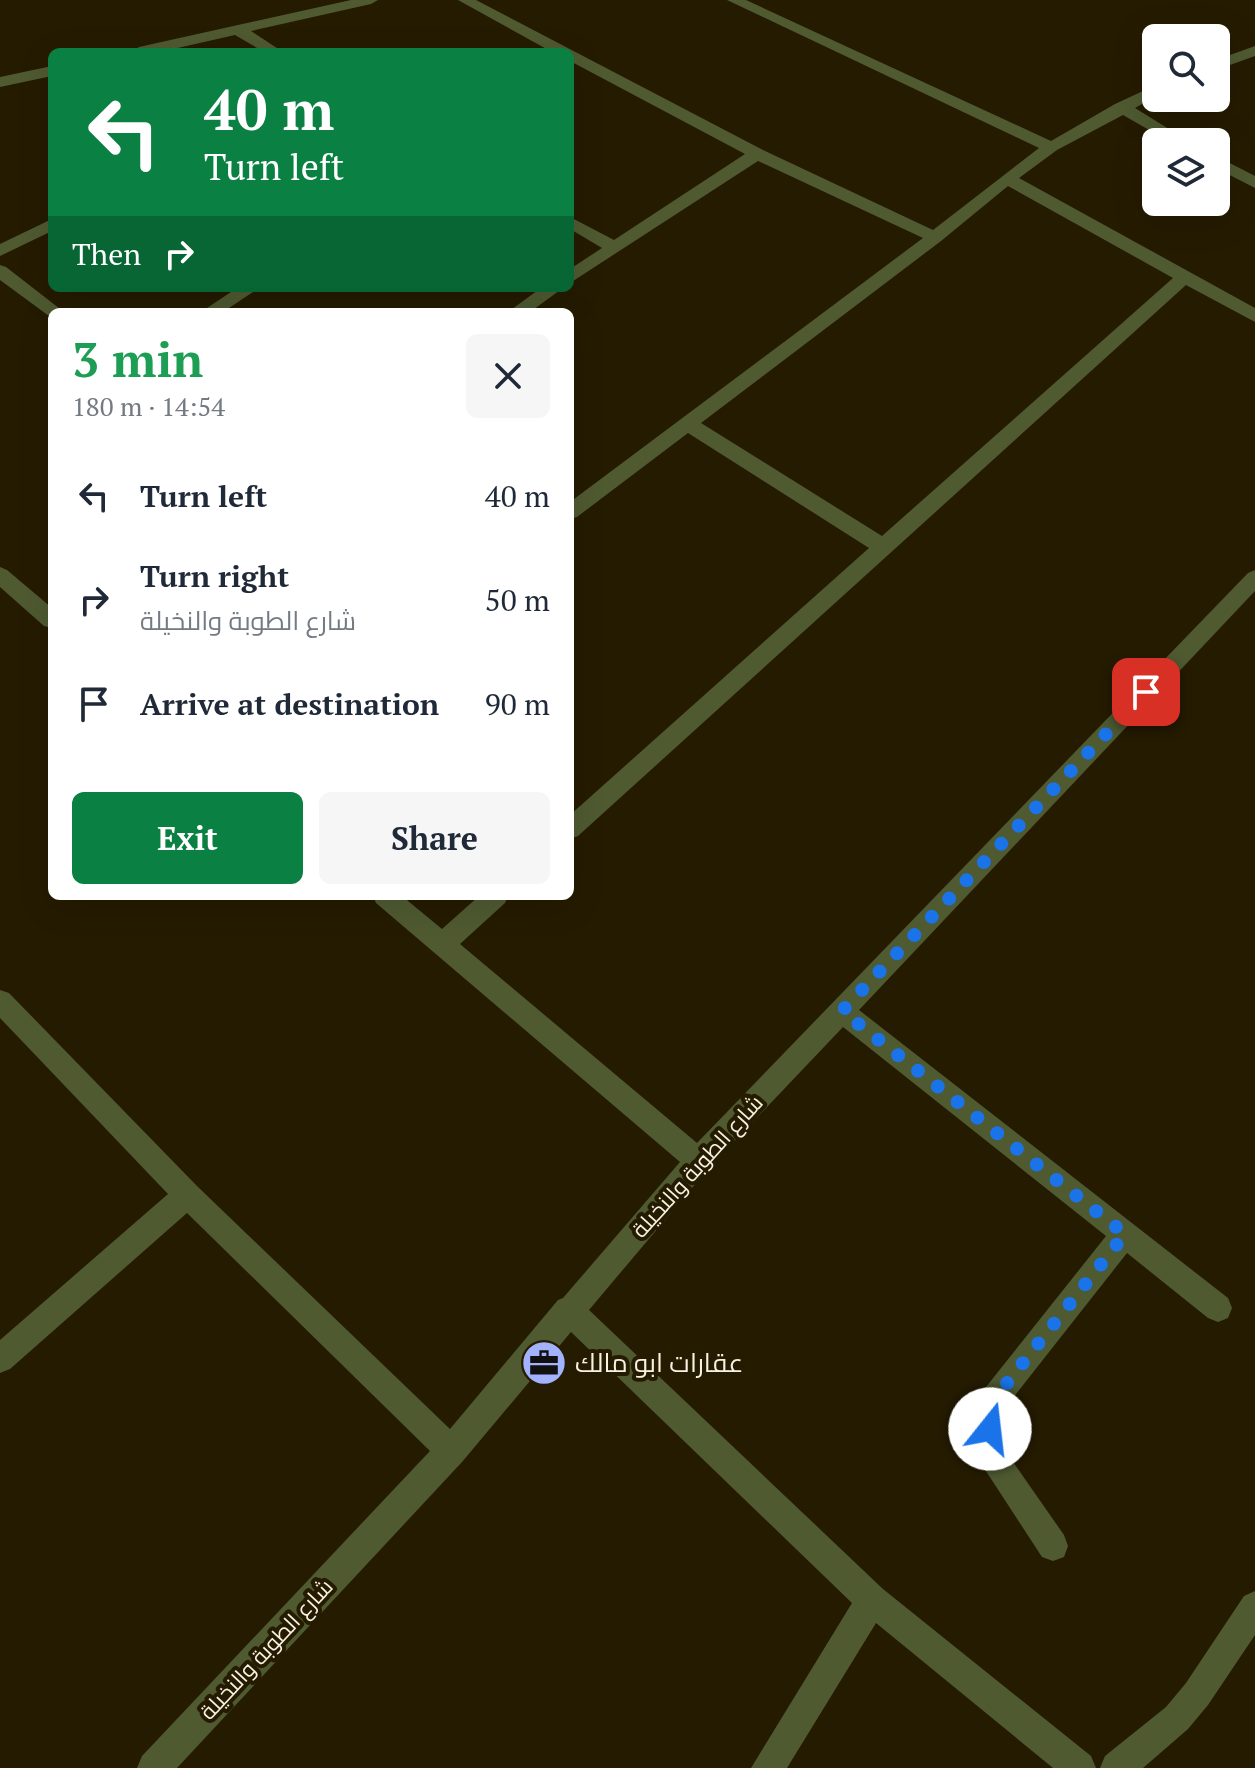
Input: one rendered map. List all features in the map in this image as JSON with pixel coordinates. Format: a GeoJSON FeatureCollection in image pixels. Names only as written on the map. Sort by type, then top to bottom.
{"type":"FeatureCollection","features":[{"type":"Feature","properties":{"kind":"street"},"geometry":{"type":"LineString","coordinates":[[157,48],[371,0]]}},
{"type":"Feature","properties":{"kind":"street"},"geometry":{"type":"LineString","coordinates":[[465,0],[556,48]]}},
{"type":"Feature","properties":{"kind":"street"},"geometry":{"type":"LineString","coordinates":[[734,0],[1051,147]]}},
{"type":"Feature","properties":{"kind":"street"},"geometry":{"type":"LineString","coordinates":[[238,30],[268,48]]}},
{"type":"Feature","properties":{"kind":"street"},"geometry":{"type":"LineString","coordinates":[[1230,60],[1255,51]]}},
{"type":"Feature","properties":{"kind":"street"},"geometry":{"type":"LineString","coordinates":[[574,57],[757,154],[935,237]]}},
{"type":"Feature","properties":{"kind":"street"},"geometry":{"type":"LineString","coordinates":[[0,82],[48,72]]}},
{"type":"Feature","properties":{"kind":"street"},"geometry":{"type":"LineString","coordinates":[[574,509],[935,237],[1007,178],[1051,147],[1142,97]]}},
{"type":"Feature","properties":{"kind":"street"},"geometry":{"type":"LineString","coordinates":[[1121,107],[1158,128]]}},
{"type":"Feature","properties":{"kind":"street"},"geometry":{"type":"LineString","coordinates":[[574,274],[757,154]]}},
{"type":"Feature","properties":{"kind":"street"},"geometry":{"type":"LineString","coordinates":[[1230,169],[1255,183]]}},
{"type":"Feature","properties":{"kind":"street"},"geometry":{"type":"LineString","coordinates":[[1007,178],[1255,316]]}},
{"type":"Feature","properties":{"kind":"street"},"geometry":{"type":"LineString","coordinates":[[574,224],[614,248]]}},
{"type":"Feature","properties":{"kind":"street"},"geometry":{"type":"LineString","coordinates":[[0,251],[48,226]]}},
{"type":"Feature","properties":{"kind":"street"},"geometry":{"type":"LineString","coordinates":[[0,271],[50,308]]}},
{"type":"Feature","properties":{"kind":"street"},"geometry":{"type":"LineString","coordinates":[[574,825],[1184,277]]}},
{"type":"Feature","properties":{"kind":"street"},"geometry":{"type":"LineString","coordinates":[[217,308],[243,292]]}},
{"type":"Feature","properties":{"kind":"street"},"geometry":{"type":"LineString","coordinates":[[523,308],[548,292]]}},
{"type":"Feature","properties":{"kind":"street"},"geometry":{"type":"LineString","coordinates":[[687,423],[882,546]]}},
{"type":"Feature","properties":{"kind":"street"},"geometry":{"type":"LineString","coordinates":[[0,575],[48,617]]}},
{"type":"Feature","properties":{"kind":"street","name":"شارع الطوبة والنخيلة"},"geometry":{"type":"LineString","coordinates":[[154,1768],[451,1451],[698,1161],[1255,578]]}},
{"type":"Feature","properties":{"kind":"street"},"geometry":{"type":"LineString","coordinates":[[390,900],[698,1161]]}},
{"type":"Feature","properties":{"kind":"street"},"geometry":{"type":"LineString","coordinates":[[443,944],[492,900]]}},
{"type":"Feature","properties":{"kind":"street"},"geometry":{"type":"LineString","coordinates":[[0,1001],[187,1195],[451,1451]]}},
{"type":"Feature","properties":{"kind":"street"},"geometry":{"type":"LineString","coordinates":[[842,1011],[1218,1308]]}},
{"type":"Feature","properties":{"kind":"street"},"geometry":{"type":"LineString","coordinates":[[0,1359],[187,1195]]}},
{"type":"Feature","properties":{"kind":"street"},"geometry":{"type":"LineString","coordinates":[[1053,1546],[997,1465],[990,1429],[996,1397],[1125,1234]]}},
{"type":"Feature","properties":{"kind":"street"},"geometry":{"type":"LineString","coordinates":[[568,1310],[872,1600],[1079,1768]]}},
{"type":"Feature","properties":{"kind":"street"},"geometry":{"type":"LineString","coordinates":[[768,1768],[872,1600]]}},
{"type":"Feature","properties":{"kind":"street"},"geometry":{"type":"LineString","coordinates":[[1117,1768],[1177,1718],[1197,1694],[1255,1607]]}},
{"type":"Feature","properties":{"kind":"place","name":"عقارات ابو مالك"},"geometry":{"type":"Point","coordinates":[544,1363]}},
{"type":"Feature","properties":{"kind":"route"},"geometry":{"type":"LineString","coordinates":[[990,1429],[996,1397],[1125,1234],[842,1011],[1146,692]]}}]}
